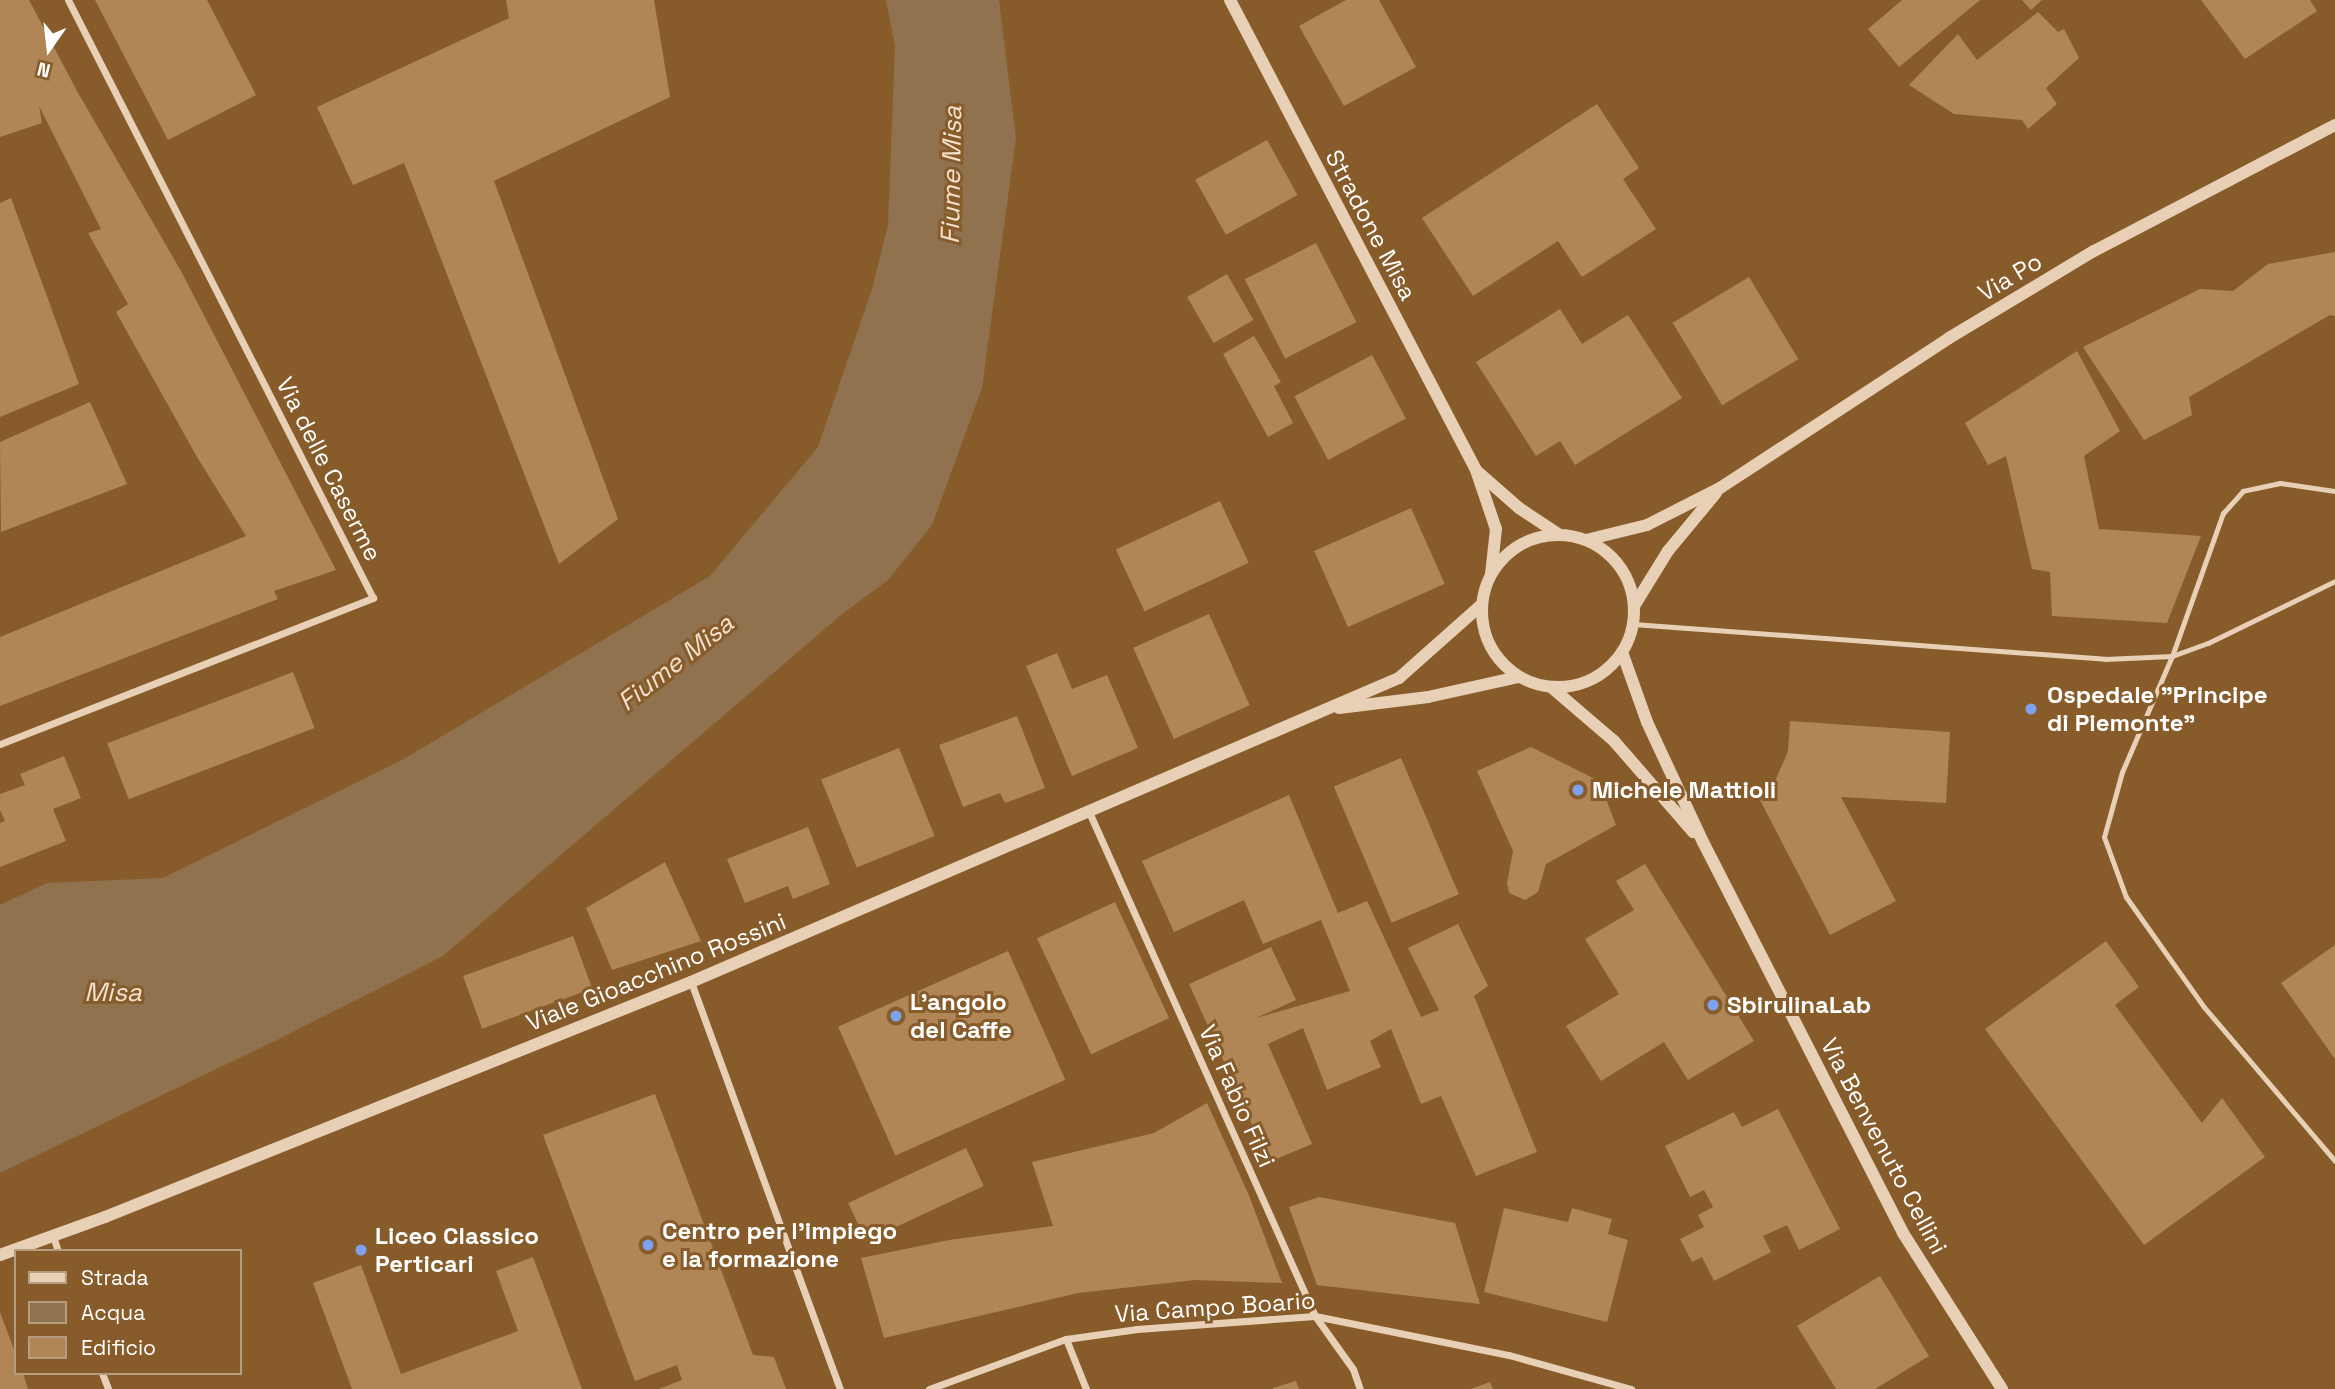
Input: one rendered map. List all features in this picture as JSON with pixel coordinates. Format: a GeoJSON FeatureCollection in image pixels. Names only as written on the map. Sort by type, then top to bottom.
{"type":"FeatureCollection","features":[{"type":"Feature","properties":{"kind":"street","name":"Via delle Caserme"},"geometry":{"type":"LineString","coordinates":[[0,744],[373,598],[68,0]]}},
{"type":"Feature","properties":{"kind":"street","name":"Stradone Misa"},"geometry":{"type":"LineString","coordinates":[[1230,0],[1476,470],[1496,529],[1491,574]]}},
{"type":"Feature","properties":{"kind":"street","name":"Via Po"},"geometry":{"type":"LineString","coordinates":[[1586,540],[1647,525],[1720,488],[1935,347],[2094,251],[2335,125]]}},
{"type":"Feature","properties":{"kind":"street","name":"Stradone Misa"},"geometry":{"type":"LineString","coordinates":[[1476,470],[1519,508],[1558,534]]}},
{"type":"Feature","properties":{"kind":"street","name":"Via Po"},"geometry":{"type":"LineString","coordinates":[[1634,606],[1668,551],[1720,488]]}},
{"type":"Feature","properties":{"kind":"street"},"geometry":{"type":"LineString","coordinates":[[1558,534],[1586,540],[1605,551],[1620,566],[1630,585],[1634,606],[1633,624],[1622,652],[1609,668],[1592,680],[1572,687],[1551,687],[1518,677],[1501,664],[1489,647],[1482,627],[1480,606],[1491,574],[1503,557],[1519,544],[1558,534]]}},
{"type":"Feature","properties":{"kind":"street","name":"Viale Gioacchino Rossini"},"geometry":{"type":"LineString","coordinates":[[16,1249],[691,982],[1399,678],[1480,606]]}},
{"type":"Feature","properties":{"kind":"street","name":"Via Benvenuto Cellini"},"geometry":{"type":"LineString","coordinates":[[1622,652],[1647,722],[1703,842],[1903,1233],[2002,1389]]}},
{"type":"Feature","properties":{"kind":"street","name":"Viale Gioacchino Rossini"},"geometry":{"type":"LineString","coordinates":[[1321,710],[1428,697],[1518,677]]}},
{"type":"Feature","properties":{"kind":"street","name":"Via Benvenuto Cellini"},"geometry":{"type":"LineString","coordinates":[[1551,687],[1614,741],[1703,842]]}},
{"type":"Feature","properties":{"kind":"street","name":"Via Fabio Filzi"},"geometry":{"type":"LineString","coordinates":[[1090,811],[1315,1317],[1353,1368],[1360,1389]]}},
{"type":"Feature","properties":{"kind":"street"},"geometry":{"type":"LineString","coordinates":[[691,982],[840,1389]]}},
{"type":"Feature","properties":{"kind":"street"},"geometry":{"type":"LineString","coordinates":[[52,1236],[57,1249]]}},
{"type":"Feature","properties":{"kind":"street","name":"Via Campo Boario"},"geometry":{"type":"LineString","coordinates":[[929,1389],[1066,1339],[1137,1329],[1315,1317],[1509,1355],[1631,1389]]}},
{"type":"Feature","properties":{"kind":"street"},"geometry":{"type":"LineString","coordinates":[[1066,1339],[1086,1389]]}},
{"type":"Feature","properties":{"kind":"lane"},"geometry":{"type":"LineString","coordinates":[[2335,491],[2280,483],[2243,491],[2222,513],[2172,656],[2122,772],[2104,837],[2126,897],[2196,996],[2335,1161]]}},
{"type":"Feature","properties":{"kind":"lane"},"geometry":{"type":"LineString","coordinates":[[1633,624],[2105,659],[2172,656],[2208,643],[2335,581]]}},
{"type":"Feature","properties":{"kind":"water","name":"Misa"},"geometry":{"type":"Polygon","coordinates":[[[886,0],[999,0],[1016,138],[982,388],[932,525],[888,580],[841,615],[443,956],[277,1040],[0,1173],[0,905],[47,883],[163,878],[402,760],[710,576],[818,447],[872,289],[888,225],[895,46],[886,0]]]}},
{"type":"Feature","properties":{"kind":"building"},"geometry":{"type":"Polygon","coordinates":[[[0,0],[29,0],[77,91],[181,271],[336,570],[274,591],[278,599],[0,706],[0,637],[246,536],[197,457],[116,312],[128,304],[88,233],[101,229],[39,106],[42,123],[0,137],[0,0]]]}},
{"type":"Feature","properties":{"kind":"building"},"geometry":{"type":"Polygon","coordinates":[[[95,0],[207,0],[256,95],[168,140],[95,0]]]}},
{"type":"Feature","properties":{"kind":"building"},"geometry":{"type":"Polygon","coordinates":[[[506,0],[654,0],[670,97],[494,181],[618,519],[559,564],[404,163],[353,185],[317,107],[509,18],[506,0]]]}},
{"type":"Feature","properties":{"kind":"building"},"geometry":{"type":"Polygon","coordinates":[[[1346,0],[1379,0],[1416,67],[1344,106],[1299,26],[1346,0]]]}},
{"type":"Feature","properties":{"kind":"building"},"geometry":{"type":"Polygon","coordinates":[[[1902,0],[1980,0],[1899,67],[1868,29],[1902,0]]]}},
{"type":"Feature","properties":{"kind":"building"},"geometry":{"type":"Polygon","coordinates":[[[2022,0],[2042,0],[2031,10],[2022,0]]]}},
{"type":"Feature","properties":{"kind":"building"},"geometry":{"type":"Polygon","coordinates":[[[2201,0],[2310,0],[2317,11],[2245,59],[2201,0]]]}},
{"type":"Feature","properties":{"kind":"building"},"geometry":{"type":"Polygon","coordinates":[[[2038,12],[2058,32],[2064,29],[2079,58],[2046,88],[2057,104],[2028,129],[2022,120],[1954,114],[1909,85],[1958,34],[1977,60],[2038,12]]]}},
{"type":"Feature","properties":{"kind":"building"},"geometry":{"type":"Polygon","coordinates":[[[1597,104],[1639,168],[1623,179],[1656,229],[1582,277],[1558,241],[1473,296],[1422,218],[1597,104]]]}},
{"type":"Feature","properties":{"kind":"building"},"geometry":{"type":"Polygon","coordinates":[[[1267,140],[1298,195],[1226,235],[1195,180],[1267,140]]]}},
{"type":"Feature","properties":{"kind":"building"},"geometry":{"type":"Polygon","coordinates":[[[11,198],[79,384],[0,417],[0,203],[11,198]]]}},
{"type":"Feature","properties":{"kind":"building"},"geometry":{"type":"Polygon","coordinates":[[[1316,243],[1356,322],[1285,359],[1245,279],[1316,243]]]}},
{"type":"Feature","properties":{"kind":"building"},"geometry":{"type":"Polygon","coordinates":[[[2335,252],[2335,316],[2330,315],[2189,397],[2192,415],[2144,440],[2083,347],[2200,289],[2233,291],[2268,264],[2335,252]]]}},
{"type":"Feature","properties":{"kind":"building"},"geometry":{"type":"Polygon","coordinates":[[[1227,274],[1254,320],[1214,343],[1187,297],[1227,274]]]}},
{"type":"Feature","properties":{"kind":"building"},"geometry":{"type":"Polygon","coordinates":[[[1749,277],[1798,359],[1722,405],[1673,323],[1749,277]]]}},
{"type":"Feature","properties":{"kind":"building"},"geometry":{"type":"Polygon","coordinates":[[[1560,309],[1582,344],[1628,315],[1682,398],[1575,465],[1560,441],[1536,456],[1476,362],[1560,309]]]}},
{"type":"Feature","properties":{"kind":"building"},"geometry":{"type":"Polygon","coordinates":[[[1254,336],[1281,382],[1274,386],[1293,423],[1268,437],[1223,354],[1254,336]]]}},
{"type":"Feature","properties":{"kind":"building"},"geometry":{"type":"Polygon","coordinates":[[[2077,351],[2120,431],[2084,456],[2099,529],[2201,536],[2167,623],[2052,616],[2050,572],[2032,569],[2006,456],[1988,465],[1965,423],[2077,351]]]}},
{"type":"Feature","properties":{"kind":"building"},"geometry":{"type":"Polygon","coordinates":[[[1372,355],[1406,419],[1328,460],[1294,396],[1372,355]]]}},
{"type":"Feature","properties":{"kind":"building"},"geometry":{"type":"Polygon","coordinates":[[[90,402],[127,484],[1,532],[0,442],[90,402]]]}},
{"type":"Feature","properties":{"kind":"building"},"geometry":{"type":"Polygon","coordinates":[[[1220,501],[1249,563],[1145,611],[1116,550],[1220,501]]]}},
{"type":"Feature","properties":{"kind":"building"},"geometry":{"type":"Polygon","coordinates":[[[1411,508],[1445,584],[1348,627],[1314,551],[1411,508]]]}},
{"type":"Feature","properties":{"kind":"building"},"geometry":{"type":"Polygon","coordinates":[[[1209,614],[1250,705],[1174,739],[1133,648],[1209,614]]]}},
{"type":"Feature","properties":{"kind":"building"},"geometry":{"type":"Polygon","coordinates":[[[1057,653],[1072,689],[1107,675],[1138,748],[1072,776],[1026,666],[1057,653]]]}},
{"type":"Feature","properties":{"kind":"building"},"geometry":{"type":"Polygon","coordinates":[[[293,672],[315,728],[129,799],[107,743],[293,672]]]}},
{"type":"Feature","properties":{"kind":"building"},"geometry":{"type":"Polygon","coordinates":[[[1017,716],[1045,788],[1005,803],[1000,793],[963,807],[939,745],[1017,716]]]}},
{"type":"Feature","properties":{"kind":"building"},"geometry":{"type":"Polygon","coordinates":[[[1790,721],[1950,732],[1946,803],[1841,797],[1896,901],[1830,935],[1760,800],[1774,784],[1788,751],[1790,721]]]}},
{"type":"Feature","properties":{"kind":"building"},"geometry":{"type":"Polygon","coordinates":[[[1531,747],[1599,781],[1616,825],[1546,864],[1538,892],[1525,900],[1509,893],[1507,883],[1513,851],[1477,771],[1531,747]]]}},
{"type":"Feature","properties":{"kind":"building"},"geometry":{"type":"Polygon","coordinates":[[[899,748],[935,836],[857,868],[821,779],[899,748]]]}},
{"type":"Feature","properties":{"kind":"building"},"geometry":{"type":"Polygon","coordinates":[[[64,756],[81,798],[53,809],[66,841],[0,867],[0,823],[5,821],[0,810],[0,794],[25,785],[20,774],[64,756]]]}},
{"type":"Feature","properties":{"kind":"building"},"geometry":{"type":"Polygon","coordinates":[[[1401,758],[1459,894],[1392,923],[1334,787],[1401,758]]]}},
{"type":"Feature","properties":{"kind":"building"},"geometry":{"type":"Polygon","coordinates":[[[1289,795],[1338,913],[1367,901],[1421,1017],[1439,1010],[1408,948],[1458,924],[1488,986],[1474,996],[1537,1152],[1476,1176],[1441,1096],[1421,1104],[1391,1029],[1370,1041],[1381,1067],[1327,1090],[1303,1028],[1268,1044],[1312,1144],[1269,1162],[1189,984],[1271,947],[1296,1000],[1256,1018],[1350,991],[1321,920],[1263,944],[1244,900],[1174,932],[1142,861],[1289,795]]]}},
{"type":"Feature","properties":{"kind":"building"},"geometry":{"type":"Polygon","coordinates":[[[808,827],[830,884],[793,899],[788,886],[745,903],[727,859],[808,827]]]}},
{"type":"Feature","properties":{"kind":"building"},"geometry":{"type":"Polygon","coordinates":[[[665,862],[701,941],[612,970],[586,908],[665,862]]]}},
{"type":"Feature","properties":{"kind":"building"},"geometry":{"type":"Polygon","coordinates":[[[1645,864],[1754,1041],[1688,1080],[1664,1042],[1601,1081],[1566,1026],[1619,994],[1585,939],[1634,910],[1616,881],[1645,864]]]}},
{"type":"Feature","properties":{"kind":"building"},"geometry":{"type":"Polygon","coordinates":[[[1115,902],[1169,1018],[1091,1054],[1037,938],[1115,902]]]}},
{"type":"Feature","properties":{"kind":"building"},"geometry":{"type":"Polygon","coordinates":[[[573,936],[592,989],[482,1029],[463,976],[573,936]]]}},
{"type":"Feature","properties":{"kind":"building"},"geometry":{"type":"Polygon","coordinates":[[[2106,941],[2139,987],[2115,1005],[2202,1123],[2222,1098],[2265,1157],[2144,1245],[1985,1029],[2106,941]]]}},
{"type":"Feature","properties":{"kind":"building"},"geometry":{"type":"Polygon","coordinates":[[[2335,945],[2335,1059],[2281,983],[2335,945]]]}},
{"type":"Feature","properties":{"kind":"building"},"geometry":{"type":"Polygon","coordinates":[[[1008,951],[1065,1080],[895,1155],[838,1027],[1008,951]]]}},
{"type":"Feature","properties":{"kind":"building","name":"Centro per l'impiego e la formazione"},"geometry":{"type":"Polygon","coordinates":[[[655,1094],[753,1355],[774,1357],[786,1389],[659,1389],[682,1380],[677,1365],[635,1381],[543,1135],[655,1094]]]}},
{"type":"Feature","properties":{"kind":"building"},"geometry":{"type":"Polygon","coordinates":[[[1207,1103],[1248,1193],[1282,1283],[1195,1280],[1078,1293],[884,1338],[861,1258],[949,1240],[1053,1226],[1032,1162],[1154,1133],[1207,1103]]]}},
{"type":"Feature","properties":{"kind":"building"},"geometry":{"type":"Polygon","coordinates":[[[1778,1109],[1840,1229],[1799,1250],[1787,1225],[1763,1236],[1771,1252],[1714,1281],[1702,1257],[1692,1262],[1680,1239],[1704,1227],[1698,1215],[1713,1207],[1704,1190],[1690,1197],[1665,1146],[1734,1112],[1742,1127],[1778,1109]]]}},
{"type":"Feature","properties":{"kind":"building"},"geometry":{"type":"Polygon","coordinates":[[[966,1148],[984,1186],[866,1241],[848,1203],[966,1148]]]}},
{"type":"Feature","properties":{"kind":"building"},"geometry":{"type":"Polygon","coordinates":[[[1319,1197],[1455,1223],[1480,1304],[1317,1285],[1289,1207],[1319,1197]]]}},
{"type":"Feature","properties":{"kind":"building"},"geometry":{"type":"Polygon","coordinates":[[[1504,1208],[1568,1222],[1572,1208],[1612,1219],[1608,1234],[1628,1240],[1607,1322],[1484,1292],[1504,1208]]]}},
{"type":"Feature","properties":{"kind":"building"},"geometry":{"type":"Polygon","coordinates":[[[533,1257],[582,1389],[352,1389],[313,1283],[361,1265],[401,1374],[518,1331],[496,1271],[533,1257]]]}},
{"type":"Feature","properties":{"kind":"building"},"geometry":{"type":"Polygon","coordinates":[[[1880,1276],[1929,1356],[1875,1389],[1836,1389],[1797,1326],[1880,1276]]]}},
{"type":"Feature","properties":{"kind":"building"},"geometry":{"type":"Polygon","coordinates":[[[0,1312],[14,1350],[14,1375],[24,1375],[28,1389],[0,1389],[0,1312]]]}},
{"type":"Feature","properties":{"kind":"building"},"geometry":{"type":"Polygon","coordinates":[[[1296,1381],[1299,1389],[1273,1389],[1273,1388],[1296,1381]]]}},
{"type":"Feature","properties":{"kind":"building"},"geometry":{"type":"Polygon","coordinates":[[[1490,1382],[1493,1389],[1471,1389],[1490,1382]]]}},
{"type":"Feature","properties":{"kind":"place","name":"Ospedale \"Principe di Piemonte\""},"geometry":{"type":"Point","coordinates":[2031,709]}},
{"type":"Feature","properties":{"kind":"place","name":"Michele Mattioli"},"geometry":{"type":"Point","coordinates":[1578,790]}},
{"type":"Feature","properties":{"kind":"place","name":"SbirulinaLab"},"geometry":{"type":"Point","coordinates":[1713,1005]}},
{"type":"Feature","properties":{"kind":"place","name":"L'angolo del Caffe"},"geometry":{"type":"Point","coordinates":[896,1016]}},
{"type":"Feature","properties":{"kind":"place","name":"Centro per l'impiego e la formazione"},"geometry":{"type":"Point","coordinates":[648,1245]}},
{"type":"Feature","properties":{"kind":"place","name":"Liceo Classico Perticari"},"geometry":{"type":"Point","coordinates":[361,1250]}},
{"type":"Feature","properties":{"kind":"water label","name":"Fiume Misa"},"geometry":{"type":"Point","coordinates":[952,175]}},
{"type":"Feature","properties":{"kind":"water label","name":"Fiume Misa"},"geometry":{"type":"Point","coordinates":[676,663]}}]}
